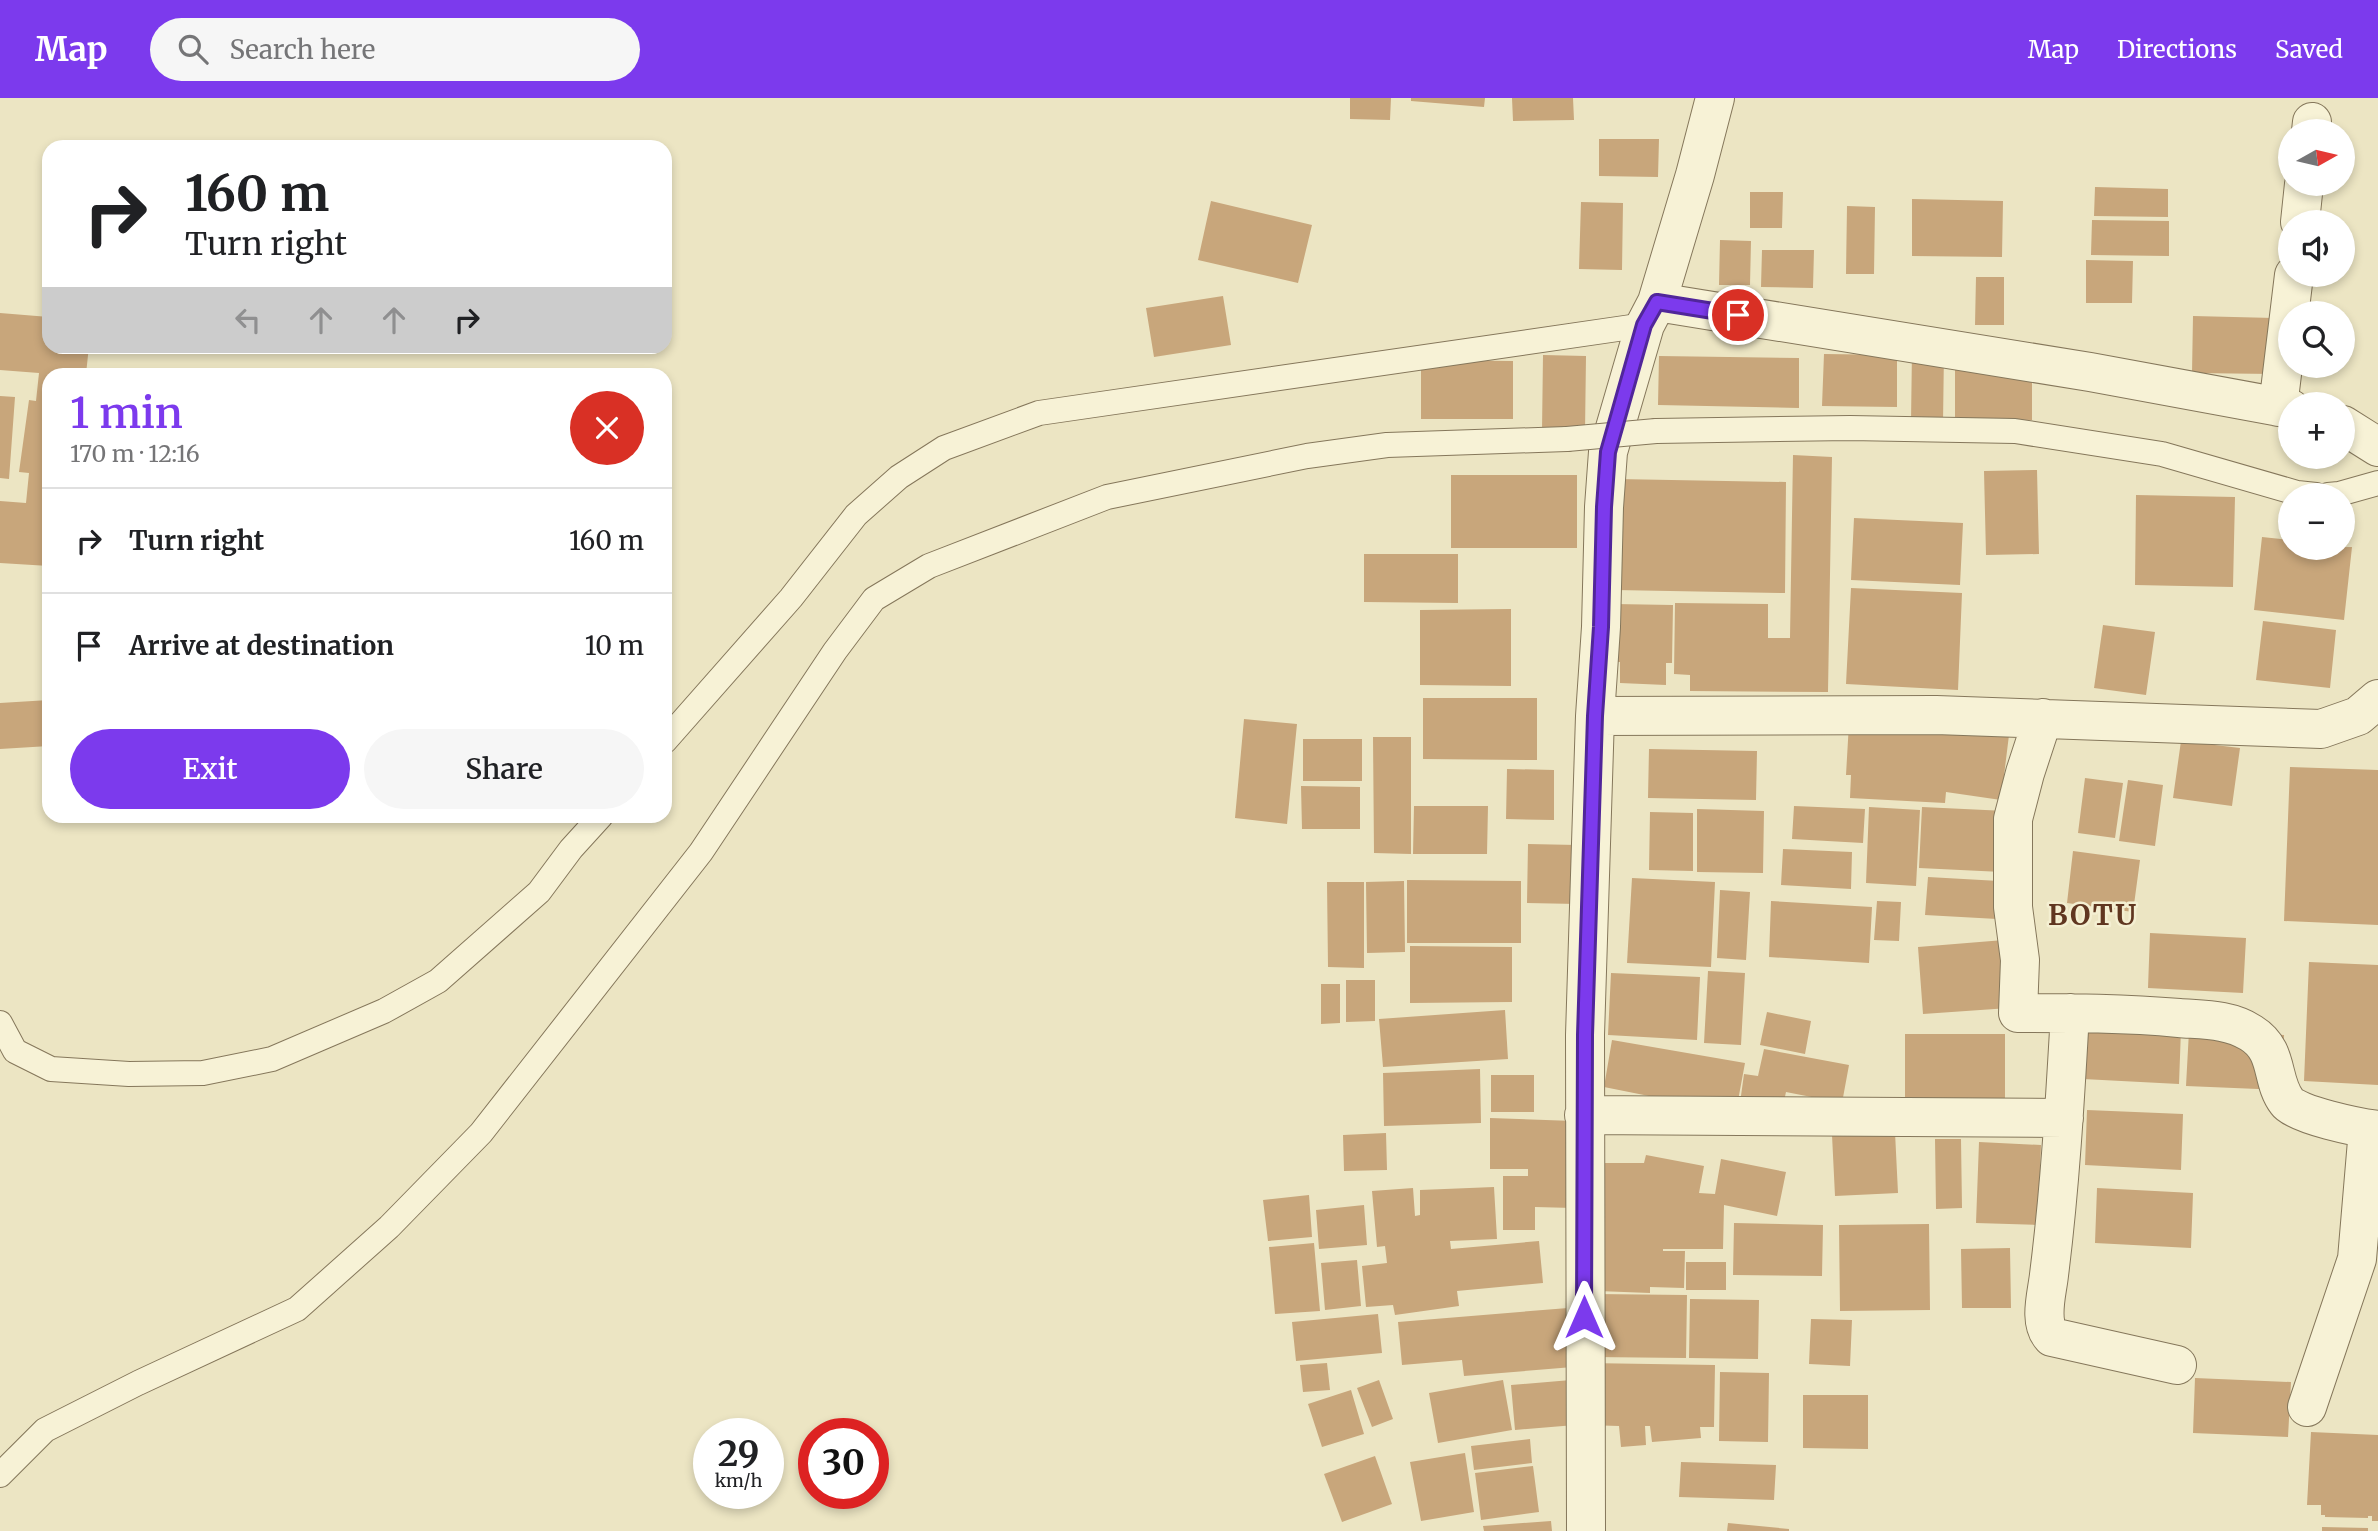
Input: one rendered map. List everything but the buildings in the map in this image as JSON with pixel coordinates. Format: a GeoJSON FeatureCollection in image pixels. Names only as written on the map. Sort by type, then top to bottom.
{"type":"FeatureCollection","features":[{"type":"Feature","properties":{"kind":"street"},"geometry":{"type":"LineString","coordinates":[[1586,1531],[1584,1115],[1595,716],[1608,452],[1695,175],[1715,98]]}},
{"type":"Feature","properties":{"kind":"street"},"geometry":{"type":"LineString","coordinates":[[2285,392],[2293,287]]}},
{"type":"Feature","properties":{"kind":"street"},"geometry":{"type":"LineString","coordinates":[[1651,314],[2090,372],[2278,407]]}},
{"type":"Feature","properties":{"kind":"street"},"geometry":{"type":"LineString","coordinates":[[2355,433],[2378,447]]}},
{"type":"Feature","properties":{"kind":"street"},"geometry":{"type":"LineString","coordinates":[[1595,716],[1936,715],[2321,729],[2358,716],[2378,699]]}},
{"type":"Feature","properties":{"kind":"street"},"geometry":{"type":"LineString","coordinates":[[2043,718],[2013,819],[2013,907],[2020,960],[2018,1013],[2130,1013],[2227,1022],[2253,1034],[2271,1053],[2280,1089],[2287,1103],[2299,1112],[2373,1130],[2357,1259],[2307,1407]]}},
{"type":"Feature","properties":{"kind":"street"},"geometry":{"type":"LineString","coordinates":[[2070,1013],[2064,1118],[2045,1311],[2046,1331],[2052,1337],[2177,1364]]}},
{"type":"Feature","properties":{"kind":"street"},"geometry":{"type":"LineString","coordinates":[[1584,1115],[2064,1118]]}},
{"type":"Feature","properties":{"kind":"lane"},"geometry":{"type":"LineString","coordinates":[[672,733],[791,598],[856,516],[899,477],[944,448],[1039,413],[1651,314]]}},
{"type":"Feature","properties":{"kind":"lane"},"geometry":{"type":"LineString","coordinates":[[0,1475],[45,1430],[138,1383],[297,1309],[388,1227],[481,1133],[701,852],[835,651],[874,599],[929,566],[1107,497],[1307,456],[1387,445],[1567,439],[1656,431],[1850,428],[2015,430],[2162,454],[2278,488]]}},
{"type":"Feature","properties":{"kind":"lane"},"geometry":{"type":"LineString","coordinates":[[2355,490],[2378,484]]}},
{"type":"Feature","properties":{"kind":"lane"},"geometry":{"type":"LineString","coordinates":[[0,1023],[15,1051],[51,1069],[129,1074],[203,1073],[272,1059],[384,1011],[438,981],[539,892],[595,823]]}},
{"type":"Feature","properties":{"kind":"district","name":"BOTU"},"geometry":{"type":"Point","coordinates":[2093,915]}},
{"type":"Feature","properties":{"kind":"route"},"geometry":{"type":"LineString","coordinates":[[1584,1317],[1585,1035],[1595,716],[1608,452],[1644,325],[1657,302],[1738,315]]}}]}
